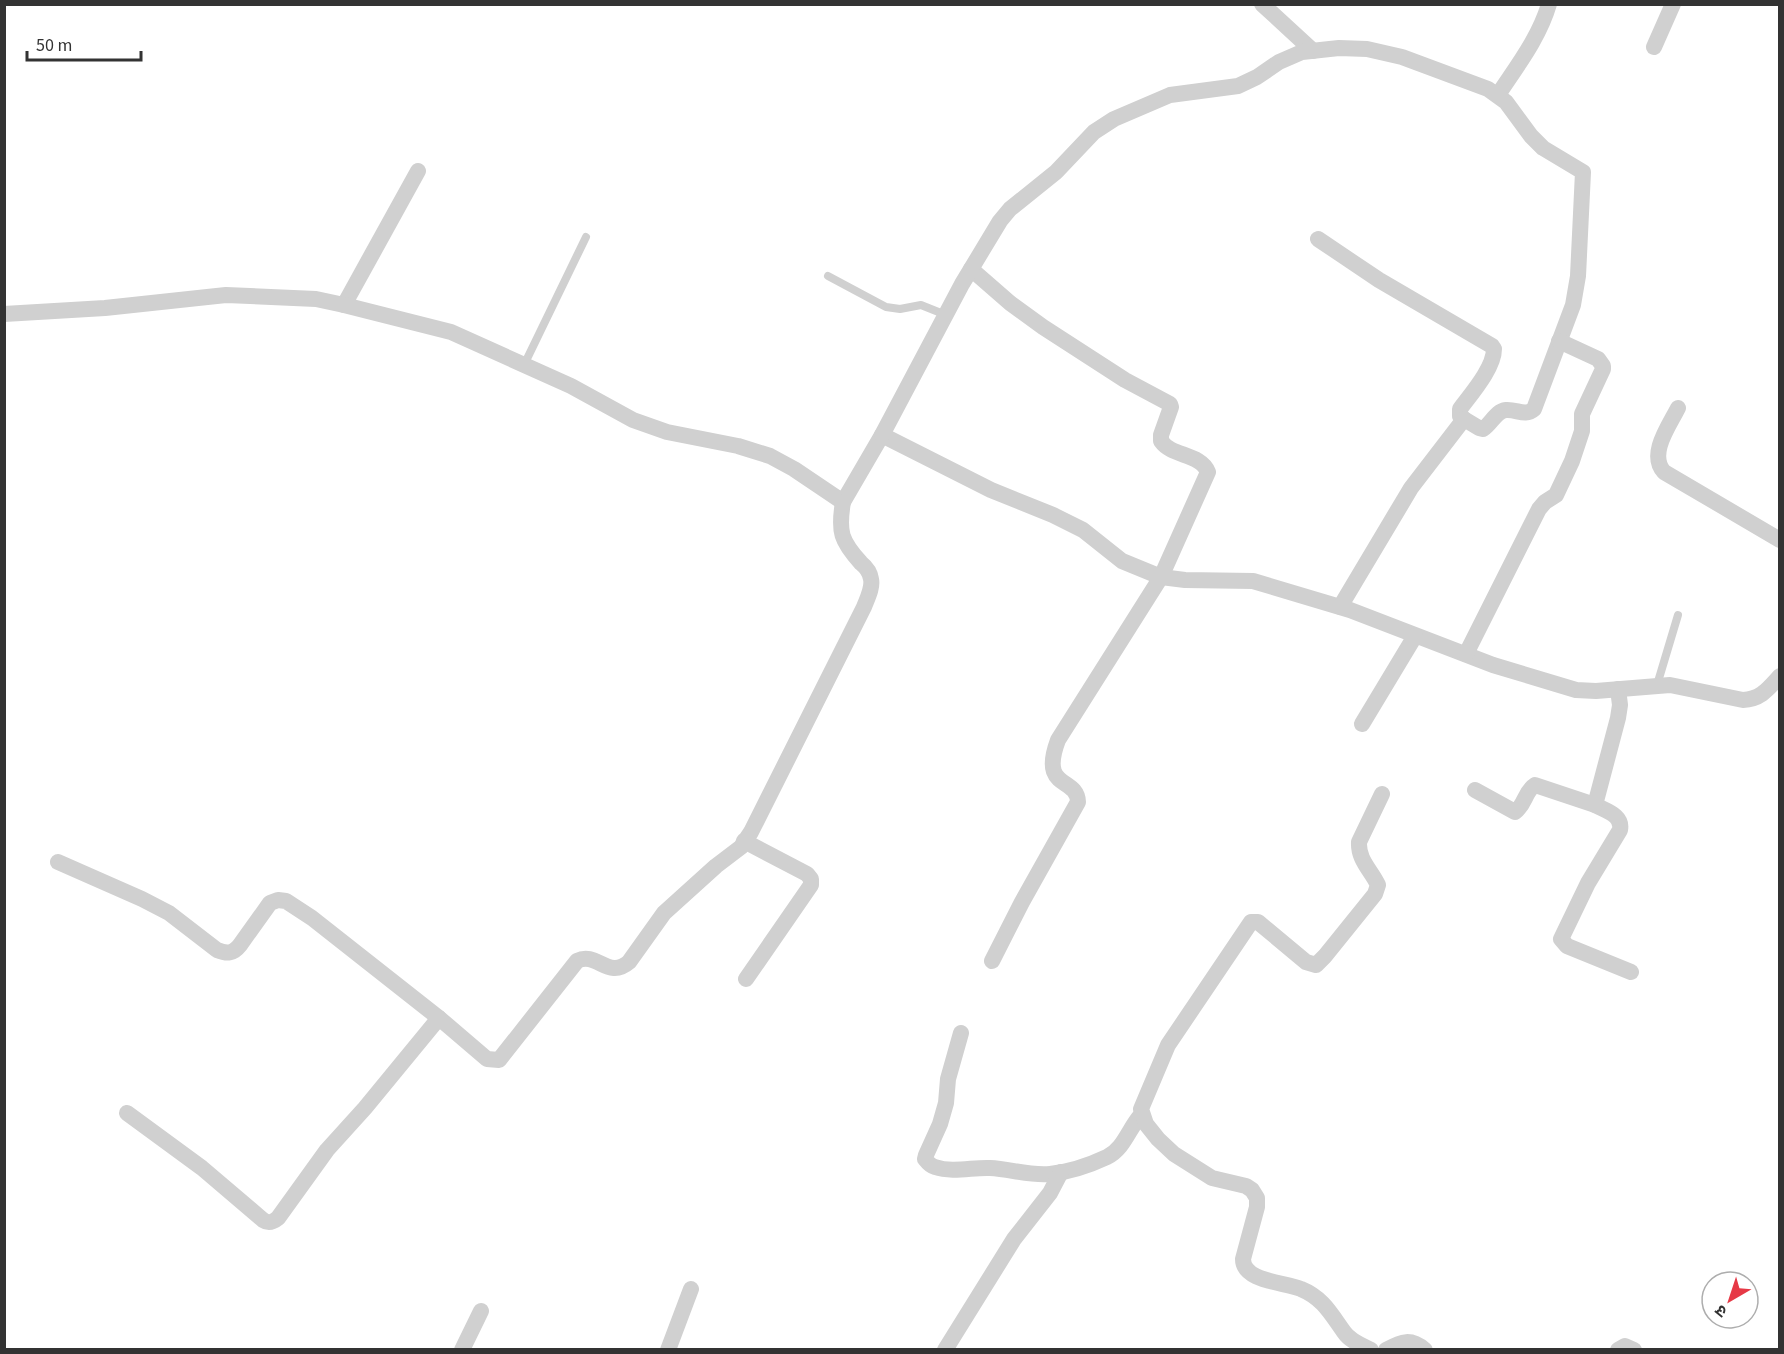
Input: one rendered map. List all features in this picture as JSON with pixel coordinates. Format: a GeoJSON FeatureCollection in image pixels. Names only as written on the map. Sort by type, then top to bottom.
{"type":"FeatureCollection","features":[{"type":"Feature","properties":{"kind":"street"},"geometry":{"type":"LineString","coordinates":[[1262,4],[1312,51]]}},
{"type":"Feature","properties":{"kind":"street"},"geometry":{"type":"LineString","coordinates":[[1498,95],[1536,38],[1549,4]]}},
{"type":"Feature","properties":{"kind":"street"},"geometry":{"type":"LineString","coordinates":[[1654,47],[1673,4]]}},
{"type":"Feature","properties":{"kind":"street"},"geometry":{"type":"LineString","coordinates":[[58,862],[169,913],[217,950],[226,953],[235,951],[270,903],[278,900],[286,902],[330,931],[487,1059],[499,1060],[576,962],[582,959],[592,960],[615,969],[622,968],[629,962],[664,913],[729,857],[744,841],[838,660],[870,590],[871,579],[867,569],[845,545],[841,534],[840,521],[843,502],[882,435],[971,269],[1000,222],[1010,209],[1056,172],[1094,132],[1114,119],[1170,95],[1238,86],[1302,52],[1338,48],[1367,49],[1402,57],[1488,89],[1498,95],[1543,148],[1579,169],[1584,176],[1578,276],[1572,305],[1537,402],[1530,412],[1506,410],[1483,429],[1479,429],[1460,416],[1460,410],[1479,383],[1494,355],[1492,346],[1379,280],[1318,239]]}},
{"type":"Feature","properties":{"kind":"street"},"geometry":{"type":"LineString","coordinates":[[344,305],[417,171]]}},
{"type":"Feature","properties":{"kind":"street"},"geometry":{"type":"LineString","coordinates":[[971,269],[1010,303],[1043,327],[1125,380],[1170,404],[1161,441],[1168,448],[1200,462],[1206,466],[1208,472],[1161,577],[1058,740],[1053,753],[1053,771],[1075,792],[1078,802],[992,961]]}},
{"type":"Feature","properties":{"kind":"street"},"geometry":{"type":"LineString","coordinates":[[4,314],[105,308],[226,295],[316,299],[344,305],[452,333],[571,386],[633,420],[667,432],[738,446],[770,456],[843,502]]}},
{"type":"Feature","properties":{"kind":"street"},"geometry":{"type":"LineString","coordinates":[[1466,654],[1539,509],[1556,495],[1582,431],[1582,414],[1603,369],[1598,359],[1559,341]]}},
{"type":"Feature","properties":{"kind":"street"},"geometry":{"type":"LineString","coordinates":[[1678,408],[1658,451],[1659,466],[1664,472],[1779,540]]}},
{"type":"Feature","properties":{"kind":"street"},"geometry":{"type":"LineString","coordinates":[[1340,607],[1411,488],[1464,419]]}},
{"type":"Feature","properties":{"kind":"street"},"geometry":{"type":"LineString","coordinates":[[882,435],[991,490],[1083,530],[1122,561],[1161,577],[1185,580],[1253,581],[1340,607],[1531,677],[1576,690],[1596,692],[1670,685],[1753,700],[1762,696],[1779,676]]}},
{"type":"Feature","properties":{"kind":"street"},"geometry":{"type":"LineString","coordinates":[[1362,724],[1415,636]]}},
{"type":"Feature","properties":{"kind":"street"},"geometry":{"type":"LineString","coordinates":[[1595,805],[1618,718],[1620,705],[1618,689]]}},
{"type":"Feature","properties":{"kind":"street"},"geometry":{"type":"LineString","coordinates":[[1475,790],[1515,812],[1521,807],[1529,789],[1535,785],[1595,805],[1617,817],[1620,821],[1620,830],[1588,883],[1561,939],[1567,946],[1631,972]]}},
{"type":"Feature","properties":{"kind":"street"},"geometry":{"type":"LineString","coordinates":[[961,1033],[948,1079],[940,1124],[925,1159],[934,1167],[943,1169],[987,1168],[1032,1174],[1061,1172],[1107,1157],[1116,1151],[1141,1115],[1143,1102],[1168,1045],[1251,922],[1258,922],[1306,962],[1311,965],[1316,964],[1375,894],[1378,885],[1362,859],[1359,842],[1382,794]]}},
{"type":"Feature","properties":{"kind":"street"},"geometry":{"type":"LineString","coordinates":[[744,841],[807,874],[811,885],[746,979]]}},
{"type":"Feature","properties":{"kind":"street"},"geometry":{"type":"LineString","coordinates":[[127,1113],[202,1168],[267,1223],[273,1222],[327,1150],[365,1108],[439,1018]]}},
{"type":"Feature","properties":{"kind":"street"},"geometry":{"type":"LineString","coordinates":[[1141,1115],[1158,1139],[1193,1167],[1212,1178],[1246,1186],[1252,1190],[1257,1198],[1257,1207],[1243,1259],[1243,1264],[1250,1274],[1303,1290],[1318,1299],[1349,1337],[1371,1350]]}},
{"type":"Feature","properties":{"kind":"street"},"geometry":{"type":"LineString","coordinates":[[945,1350],[1002,1258],[1050,1193],[1061,1172]]}},
{"type":"Feature","properties":{"kind":"street"},"geometry":{"type":"LineString","coordinates":[[668,1350],[691,1289]]}},
{"type":"Feature","properties":{"kind":"street"},"geometry":{"type":"LineString","coordinates":[[462,1350],[481,1311]]}},
{"type":"Feature","properties":{"kind":"street"},"geometry":{"type":"LineString","coordinates":[[1386,1350],[1407,1340],[1415,1342],[1425,1350]]}},
{"type":"Feature","properties":{"kind":"street"},"geometry":{"type":"LineString","coordinates":[[1618,1350],[1625,1346],[1634,1350]]}},
{"type":"Feature","properties":{"kind":"lane"},"geometry":{"type":"LineString","coordinates":[[524,365],[586,237]]}},
{"type":"Feature","properties":{"kind":"lane"},"geometry":{"type":"LineString","coordinates":[[828,276],[886,307],[900,309],[921,305],[946,315]]}},
{"type":"Feature","properties":{"kind":"lane"},"geometry":{"type":"LineString","coordinates":[[1657,685],[1678,615]]}}]}
